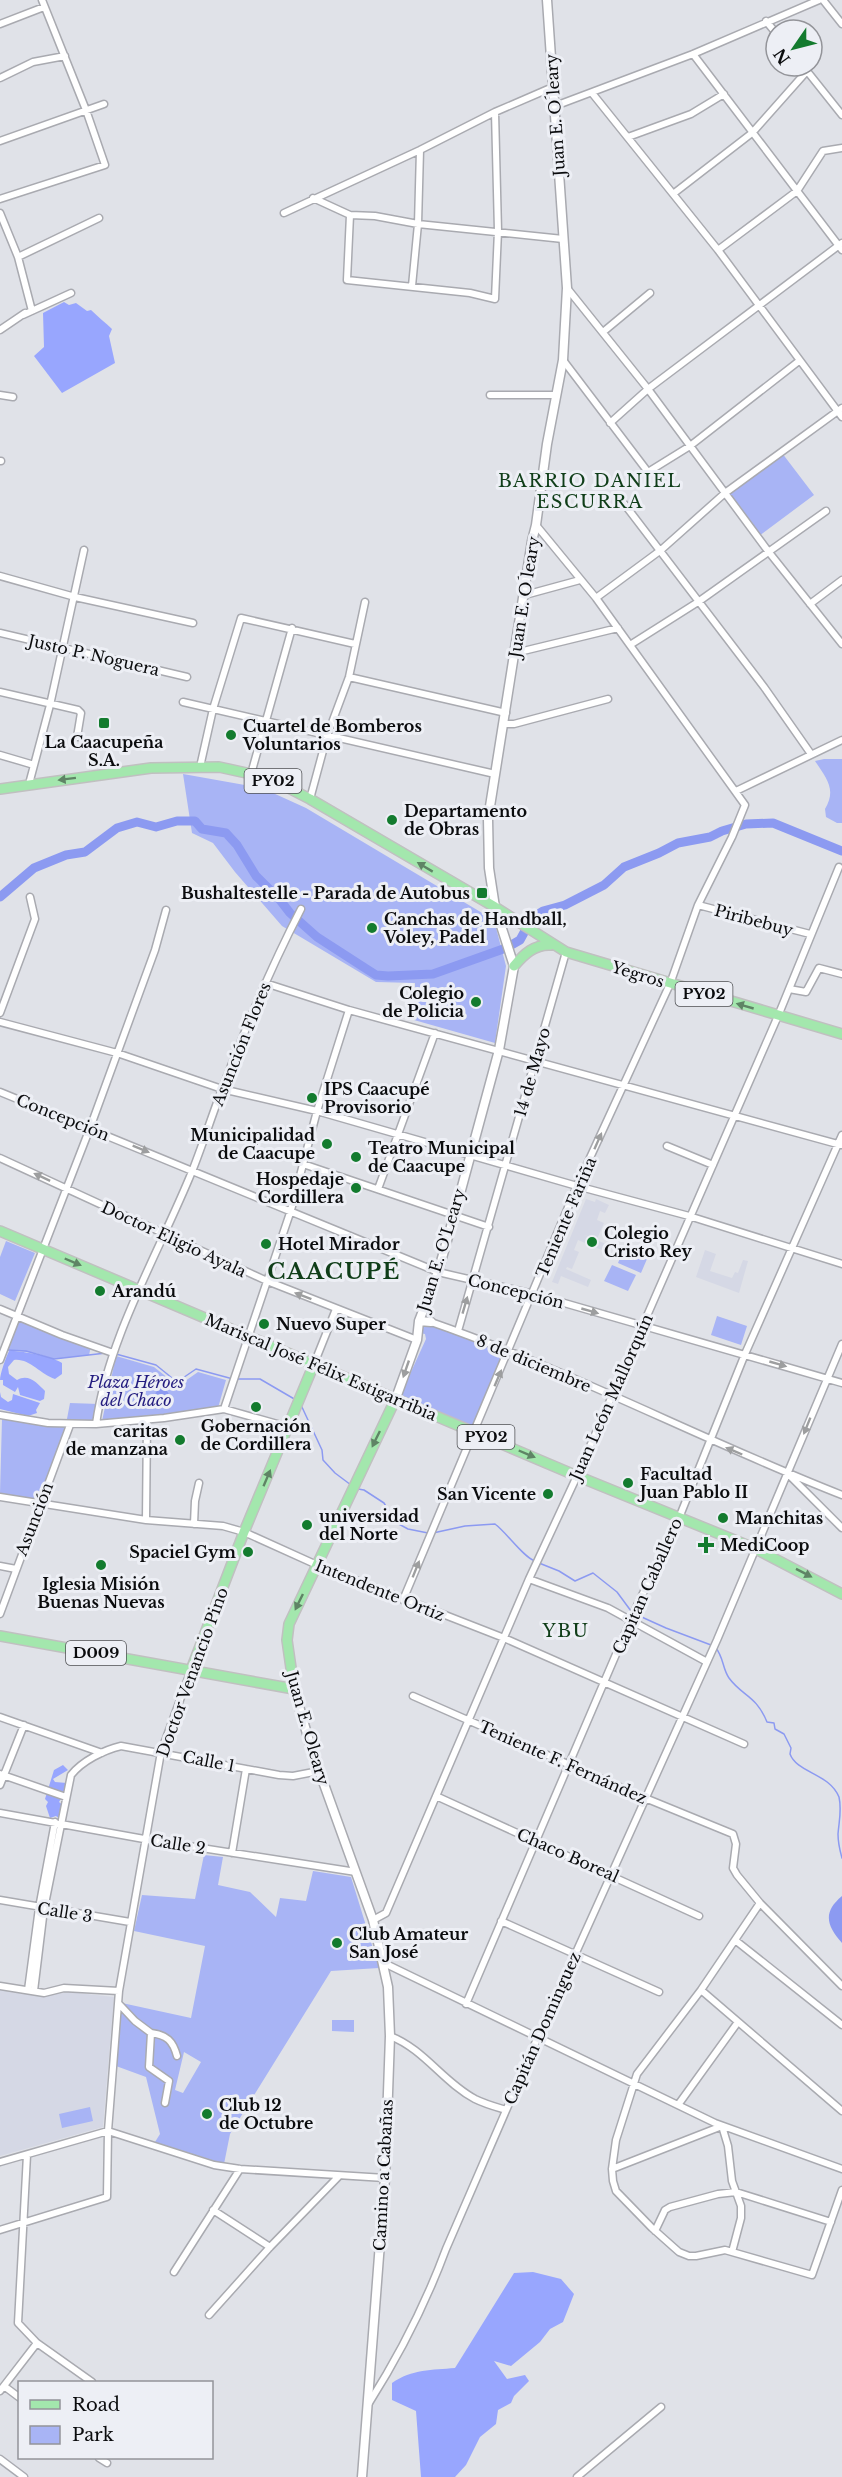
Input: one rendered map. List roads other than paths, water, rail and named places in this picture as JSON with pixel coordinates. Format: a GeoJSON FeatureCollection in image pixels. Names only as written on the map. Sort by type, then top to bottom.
{"type":"FeatureCollection","features":[{"type":"Feature","properties":{"kind":"main road","name":"PY02"},"geometry":{"type":"LineString","coordinates":[[0,789],[151,768],[219,767],[251,774],[277,782],[310,799],[495,907]]}},
{"type":"Feature","properties":{"kind":"main road","name":"Yegros"},"geometry":{"type":"LineString","coordinates":[[495,907],[566,952],[842,1034]]}},
{"type":"Feature","properties":{"kind":"main road"},"geometry":{"type":"LineString","coordinates":[[514,966],[524,955],[538,946],[553,945]]}},
{"type":"Feature","properties":{"kind":"main road","name":"Mariscal José Félix Estigarribia"},"geometry":{"type":"LineString","coordinates":[[0,1231],[577,1476],[754,1548],[840,1593]]}},
{"type":"Feature","properties":{"kind":"main road","name":"Doctor Venancio Pino"},"geometry":{"type":"LineString","coordinates":[[191,1671],[244,1532],[314,1364]]}},
{"type":"Feature","properties":{"kind":"main road","name":"Juan E. O'Leary"},"geometry":{"type":"LineString","coordinates":[[356,1481],[396,1398]]}},
{"type":"Feature","properties":{"kind":"main road","name":"Juan E. Oleary"},"geometry":{"type":"LineString","coordinates":[[294,1689],[287,1632],[293,1614],[356,1481]]}},
{"type":"Feature","properties":{"kind":"main road","name":"D009"},"geometry":{"type":"LineString","coordinates":[[0,1636],[294,1689]]}},
{"type":"Feature","properties":{"kind":"street","name":"Juan E. O´leary"},"geometry":{"type":"LineString","coordinates":[[495,907],[488,843],[488,819],[563,360],[567,288],[547,0]]}},
{"type":"Feature","properties":{"kind":"street"},"geometry":{"type":"LineString","coordinates":[[774,18],[821,0],[842,24]]}},
{"type":"Feature","properties":{"kind":"street"},"geometry":{"type":"LineString","coordinates":[[0,24],[43,3],[86,110],[105,165],[0,199]]}},
{"type":"Feature","properties":{"kind":"street"},"geometry":{"type":"LineString","coordinates":[[555,106],[693,54],[764,22]]}},
{"type":"Feature","properties":{"kind":"street"},"geometry":{"type":"LineString","coordinates":[[610,423],[648,389],[841,246],[693,54]]}},
{"type":"Feature","properties":{"kind":"street"},"geometry":{"type":"LineString","coordinates":[[0,78],[33,62],[65,56]]}},
{"type":"Feature","properties":{"kind":"street"},"geometry":{"type":"LineString","coordinates":[[673,194],[752,133],[797,78]]}},
{"type":"Feature","properties":{"kind":"street"},"geometry":{"type":"LineString","coordinates":[[813,78],[842,115]]}},
{"type":"Feature","properties":{"kind":"street"},"geometry":{"type":"LineString","coordinates":[[284,213],[420,150],[495,112],[553,87]]}},
{"type":"Feature","properties":{"kind":"street"},"geometry":{"type":"LineString","coordinates":[[592,93],[718,249],[799,361],[839,409],[842,417]]}},
{"type":"Feature","properties":{"kind":"street"},"geometry":{"type":"LineString","coordinates":[[628,137],[691,114],[724,94]]}},
{"type":"Feature","properties":{"kind":"street"},"geometry":{"type":"LineString","coordinates":[[0,141],[104,104]]}},
{"type":"Feature","properties":{"kind":"street"},"geometry":{"type":"LineString","coordinates":[[350,215],[347,280],[412,286],[495,298],[498,231],[495,112]]}},
{"type":"Feature","properties":{"kind":"street"},"geometry":{"type":"LineString","coordinates":[[718,249],[797,191],[823,152],[842,148]]}},
{"type":"Feature","properties":{"kind":"street"},"geometry":{"type":"LineString","coordinates":[[412,286],[418,224],[420,150]]}},
{"type":"Feature","properties":{"kind":"street"},"geometry":{"type":"LineString","coordinates":[[313,198],[350,215],[375,216],[418,224],[563,239]]}},
{"type":"Feature","properties":{"kind":"street"},"geometry":{"type":"LineString","coordinates":[[0,213],[18,257],[32,308]]}},
{"type":"Feature","properties":{"kind":"street"},"geometry":{"type":"LineString","coordinates":[[18,257],[99,218]]}},
{"type":"Feature","properties":{"kind":"street"},"geometry":{"type":"LineString","coordinates":[[567,288],[648,389],[768,551],[842,644]]}},
{"type":"Feature","properties":{"kind":"street"},"geometry":{"type":"LineString","coordinates":[[0,330],[32,308],[71,293]]}},
{"type":"Feature","properties":{"kind":"street"},"geometry":{"type":"LineString","coordinates":[[603,332],[650,293]]}},
{"type":"Feature","properties":{"kind":"street"},"geometry":{"type":"LineString","coordinates":[[563,360],[648,472],[690,446],[799,361]]}},
{"type":"Feature","properties":{"kind":"street"},"geometry":{"type":"LineString","coordinates":[[0,395],[13,397]]}},
{"type":"Feature","properties":{"kind":"street"},"geometry":{"type":"LineString","coordinates":[[490,395],[556,395]]}},
{"type":"Feature","properties":{"kind":"street"},"geometry":{"type":"LineString","coordinates":[[596,597],[661,550],[725,493],[839,409]]}},
{"type":"Feature","properties":{"kind":"street"},"geometry":{"type":"LineString","coordinates":[[622,501],[764,687],[811,754]]}},
{"type":"Feature","properties":{"kind":"street"},"geometry":{"type":"LineString","coordinates":[[630,645],[698,602],[826,511]]}},
{"type":"Feature","properties":{"kind":"street"},"geometry":{"type":"LineString","coordinates":[[536,525],[596,597],[736,791],[842,740]]}},
{"type":"Feature","properties":{"kind":"street"},"geometry":{"type":"LineString","coordinates":[[29,784],[51,705],[84,550]]}},
{"type":"Feature","properties":{"kind":"street"},"geometry":{"type":"LineString","coordinates":[[0,576],[75,597],[193,623]]}},
{"type":"Feature","properties":{"kind":"street"},"geometry":{"type":"LineString","coordinates":[[525,595],[580,580]]}},
{"type":"Feature","properties":{"kind":"street"},"geometry":{"type":"LineString","coordinates":[[810,604],[842,580]]}},
{"type":"Feature","properties":{"kind":"street"},"geometry":{"type":"LineString","coordinates":[[310,799],[327,736],[349,677],[364,602]]}},
{"type":"Feature","properties":{"kind":"street"},"geometry":{"type":"LineString","coordinates":[[200,767],[213,709],[242,618],[355,644]]}},
{"type":"Feature","properties":{"kind":"street"},"geometry":{"type":"LineString","coordinates":[[251,774],[292,628]]}},
{"type":"Feature","properties":{"kind":"street"},"geometry":{"type":"LineString","coordinates":[[515,653],[618,628]]}},
{"type":"Feature","properties":{"kind":"street","name":"Justo P. Noguera"},"geometry":{"type":"LineString","coordinates":[[0,633],[187,677]]}},
{"type":"Feature","properties":{"kind":"street"},"geometry":{"type":"LineString","coordinates":[[349,677],[506,713]]}},
{"type":"Feature","properties":{"kind":"street"},"geometry":{"type":"LineString","coordinates":[[0,692],[81,713],[77,737]]}},
{"type":"Feature","properties":{"kind":"street"},"geometry":{"type":"LineString","coordinates":[[504,724],[514,724],[608,699]]}},
{"type":"Feature","properties":{"kind":"street"},"geometry":{"type":"LineString","coordinates":[[183,702],[265,723],[495,774]]}},
{"type":"Feature","properties":{"kind":"street"},"geometry":{"type":"LineString","coordinates":[[0,755],[34,765]]}},
{"type":"Feature","properties":{"kind":"street","name":"Teniente Fariña"},"geometry":{"type":"LineString","coordinates":[[403,1600],[577,1186],[670,984],[698,905],[732,837],[745,805],[736,791]]}},
{"type":"Feature","properties":{"kind":"street","name":"Juan León Mallorquín"},"geometry":{"type":"LineString","coordinates":[[374,1920],[386,1913],[529,1579],[577,1476],[778,1016],[839,867]]}},
{"type":"Feature","properties":{"kind":"street"},"geometry":{"type":"LineString","coordinates":[[0,1013],[35,919],[30,897]]}},
{"type":"Feature","properties":{"kind":"street","name":"Piribebuy"},"geometry":{"type":"LineString","coordinates":[[698,905],[810,934]]}},
{"type":"Feature","properties":{"kind":"street","name":"Juan E. O'Leary"},"geometry":{"type":"LineString","coordinates":[[396,1398],[417,1340],[419,1321],[438,1272],[499,1050],[514,966],[495,907]]}},
{"type":"Feature","properties":{"kind":"street","name":"Asunción Flores"},"geometry":{"type":"LineString","coordinates":[[96,1424],[112,1354],[193,1169],[222,1089],[265,983],[301,909]]}},
{"type":"Feature","properties":{"kind":"street"},"geometry":{"type":"LineString","coordinates":[[1,1357],[90,1128],[155,950],[166,910]]}},
{"type":"Feature","properties":{"kind":"street","name":"14 de Mayo"},"geometry":{"type":"LineString","coordinates":[[458,1331],[566,952]]}},
{"type":"Feature","properties":{"kind":"street"},"geometry":{"type":"LineString","coordinates":[[789,989],[806,992],[819,968],[842,974]]}},
{"type":"Feature","properties":{"kind":"street"},"geometry":{"type":"LineString","coordinates":[[265,983],[349,1010],[840,1144]]}},
{"type":"Feature","properties":{"kind":"street"},"geometry":{"type":"LineString","coordinates":[[224,1409],[291,1210],[317,1110],[349,1010]]}},
{"type":"Feature","properties":{"kind":"street"},"geometry":{"type":"LineString","coordinates":[[0,1022],[117,1053],[222,1089],[317,1110],[577,1186],[689,1216],[842,1264]]}},
{"type":"Feature","properties":{"kind":"street"},"geometry":{"type":"LineString","coordinates":[[378,1189],[435,1033]]}},
{"type":"Feature","properties":{"kind":"street","name":"Concepción"},"geometry":{"type":"LineString","coordinates":[[0,1092],[193,1169],[438,1272],[533,1294],[842,1383]]}},
{"type":"Feature","properties":{"kind":"street","name":"Capitan Caballero"},"geometry":{"type":"LineString","coordinates":[[466,2004],[604,1682],[679,1518],[745,1354],[840,1144],[842,1135]]}},
{"type":"Feature","properties":{"kind":"street"},"geometry":{"type":"LineString","coordinates":[[667,1146],[713,1165]]}},
{"type":"Feature","properties":{"kind":"street","name":"Doctor Eligio Ayala"},"geometry":{"type":"LineString","coordinates":[[0,1158],[267,1281],[417,1340]]}},
{"type":"Feature","properties":{"kind":"street"},"geometry":{"type":"LineString","coordinates":[[303,1164],[489,1227]]}},
{"type":"Feature","properties":{"kind":"street"},"geometry":{"type":"LineString","coordinates":[[0,1309],[112,1354]]}},
{"type":"Feature","properties":{"kind":"street","name":"Doctor Venancio Pino"},"geometry":{"type":"LineString","coordinates":[[314,1364],[336,1309]]}},
{"type":"Feature","properties":{"kind":"street"},"geometry":{"type":"LineString","coordinates":[[419,1321],[431,1322],[458,1331]]}},
{"type":"Feature","properties":{"kind":"street","name":"8 de diciembre"},"geometry":{"type":"LineString","coordinates":[[458,1331],[509,1351],[788,1474],[842,1495]]}},
{"type":"Feature","properties":{"kind":"street"},"geometry":{"type":"LineString","coordinates":[[754,1548],[788,1474],[842,1344]]}},
{"type":"Feature","properties":{"kind":"street"},"geometry":{"type":"LineString","coordinates":[[0,1416],[70,1425],[147,1420],[224,1409],[289,1423]]}},
{"type":"Feature","properties":{"kind":"street"},"geometry":{"type":"LineString","coordinates":[[146,1521],[147,1420]]}},
{"type":"Feature","properties":{"kind":"street","name":"Asunción"},"geometry":{"type":"LineString","coordinates":[[0,1614],[70,1425]]}},
{"type":"Feature","properties":{"kind":"street"},"geometry":{"type":"LineString","coordinates":[[788,1474],[841,1526]]}},
{"type":"Feature","properties":{"kind":"street"},"geometry":{"type":"LineString","coordinates":[[194,1524],[199,1483]]}},
{"type":"Feature","properties":{"kind":"street","name":"Intendente Ortiz"},"geometry":{"type":"LineString","coordinates":[[0,1497],[146,1521],[223,1526],[244,1532],[316,1565],[504,1638],[744,1744]]}},
{"type":"Feature","properties":{"kind":"street","name":"Capitán Dominguez"},"geometry":{"type":"LineString","coordinates":[[369,2403],[411,2331],[433,2284],[537,2039],[717,1640],[754,1548]]}},
{"type":"Feature","properties":{"kind":"street"},"geometry":{"type":"LineString","coordinates":[[0,1566],[16,1569]]}},
{"type":"Feature","properties":{"kind":"street"},"geometry":{"type":"LineString","coordinates":[[529,1579],[608,1608],[707,1662]]}},
{"type":"Feature","properties":{"kind":"street","name":"Doctor Venancio Pino"},"geometry":{"type":"LineString","coordinates":[[22,2224],[107,2197],[108,2131],[119,1991],[130,1922],[161,1752],[191,1671]]}},
{"type":"Feature","properties":{"kind":"street","name":"Juan E. Oleary"},"geometry":{"type":"LineString","coordinates":[[294,1689],[319,1772],[357,1874]]}},
{"type":"Feature","properties":{"kind":"street","name":"Teniente F. Fernández"},"geometry":{"type":"LineString","coordinates":[[413,1696],[733,1834],[736,1844],[733,1868],[760,1903]]}},
{"type":"Feature","properties":{"kind":"street"},"geometry":{"type":"LineString","coordinates":[[0,1717],[102,1753]]}},
{"type":"Feature","properties":{"kind":"street"},"geometry":{"type":"LineString","coordinates":[[0,1785],[2,1775],[24,1725]]}},
{"type":"Feature","properties":{"kind":"street","name":"Calle 1"},"geometry":{"type":"LineString","coordinates":[[102,1753],[121,1746],[293,1776],[319,1772]]}},
{"type":"Feature","properties":{"kind":"street"},"geometry":{"type":"LineString","coordinates":[[31,1991],[42,1908],[58,1823],[71,1775],[76,1769],[102,1753]]}},
{"type":"Feature","properties":{"kind":"street"},"geometry":{"type":"LineString","coordinates":[[232,1853],[246,1769]]}},
{"type":"Feature","properties":{"kind":"street"},"geometry":{"type":"LineString","coordinates":[[2,1775],[66,1797]]}},
{"type":"Feature","properties":{"kind":"street","name":"Chaco Boreal"},"geometry":{"type":"LineString","coordinates":[[436,1796],[699,1916]]}},
{"type":"Feature","properties":{"kind":"street","name":"Calle 2"},"geometry":{"type":"LineString","coordinates":[[0,1813],[357,1874]]}},
{"type":"Feature","properties":{"kind":"street","name":"Camino a Cabañas"},"geometry":{"type":"LineString","coordinates":[[357,1874],[374,1920],[384,1963],[388,1987],[390,2036],[385,2178],[362,2474]]}},
{"type":"Feature","properties":{"kind":"street","name":"Calle 3"},"geometry":{"type":"LineString","coordinates":[[0,1900],[130,1922]]}},
{"type":"Feature","properties":{"kind":"street"},"geometry":{"type":"LineString","coordinates":[[842,1986],[760,1903],[701,1990],[637,2074],[616,2140],[612,2169],[616,2191],[680,2252],[689,2256],[725,2250],[812,2275],[842,2190]]}},
{"type":"Feature","properties":{"kind":"street"},"geometry":{"type":"LineString","coordinates":[[501,1921],[658,1992]]}},
{"type":"Feature","properties":{"kind":"street"},"geometry":{"type":"LineString","coordinates":[[735,1940],[842,2025]]}},
{"type":"Feature","properties":{"kind":"street"},"geometry":{"type":"LineString","coordinates":[[384,1963],[632,2085],[722,2126],[842,2169]]}},
{"type":"Feature","properties":{"kind":"street"},"geometry":{"type":"LineString","coordinates":[[0,1986],[44,1993],[64,1988],[119,1991]]}},
{"type":"Feature","properties":{"kind":"street"},"geometry":{"type":"LineString","coordinates":[[701,1990],[842,2111]]}},
{"type":"Feature","properties":{"kind":"street"},"geometry":{"type":"LineString","coordinates":[[119,2004],[135,2021],[151,2033],[164,2034],[173,2044],[177,2056]]}},
{"type":"Feature","properties":{"kind":"street"},"geometry":{"type":"LineString","coordinates":[[678,2105],[738,2022]]}},
{"type":"Feature","properties":{"kind":"street"},"geometry":{"type":"LineString","coordinates":[[151,2033],[148,2067],[169,2081],[165,2103]]}},
{"type":"Feature","properties":{"kind":"street"},"geometry":{"type":"LineString","coordinates":[[390,2036],[409,2044],[452,2083],[476,2099],[506,2110]]}},
{"type":"Feature","properties":{"kind":"street"},"geometry":{"type":"LineString","coordinates":[[612,2169],[722,2126]]}},
{"type":"Feature","properties":{"kind":"street"},"geometry":{"type":"LineString","coordinates":[[722,2126],[728,2146],[732,2181],[741,2206],[741,2218],[732,2252]]}},
{"type":"Feature","properties":{"kind":"street"},"geometry":{"type":"LineString","coordinates":[[0,2162],[108,2131],[214,2164],[240,2169],[385,2178]]}},
{"type":"Feature","properties":{"kind":"street"},"geometry":{"type":"LineString","coordinates":[[27,2155],[16,2316],[21,2329],[91,2381]]}},
{"type":"Feature","properties":{"kind":"street"},"geometry":{"type":"LineString","coordinates":[[174,2272],[240,2169]]}},
{"type":"Feature","properties":{"kind":"street"},"geometry":{"type":"LineString","coordinates":[[209,2315],[270,2247],[339,2176]]}},
{"type":"Feature","properties":{"kind":"street"},"geometry":{"type":"LineString","coordinates":[[655,2230],[665,2210],[670,2206],[736,2192],[831,2222]]}},
{"type":"Feature","properties":{"kind":"street"},"geometry":{"type":"LineString","coordinates":[[213,2210],[270,2247]]}},
{"type":"Feature","properties":{"kind":"street"},"geometry":{"type":"LineString","coordinates":[[0,2230],[22,2224]]}},
{"type":"Feature","properties":{"kind":"street"},"geometry":{"type":"LineString","coordinates":[[18,2397],[2,2389],[38,2343]]}},
{"type":"Feature","properties":{"kind":"street"},"geometry":{"type":"LineString","coordinates":[[577,2477],[661,2407]]}},
{"type":"Feature","properties":{"kind":"street"},"geometry":{"type":"LineString","coordinates":[[0,2458],[24,2477]]}},
{"type":"Feature","properties":{"kind":"street"},"geometry":{"type":"LineString","coordinates":[[101,2459],[106,2463]]}},
{"type":"Feature","properties":{"kind":"street"},"geometry":{"type":"LineString","coordinates":[[354,2477],[362,2474]]}},
{"type":"Feature","properties":{"kind":"waterway"},"geometry":{"type":"LineString","coordinates":[[0,897],[34,868],[66,855],[85,852],[117,828],[137,822],[156,827],[177,821],[195,821],[202,829],[226,833],[237,845],[256,876],[290,913],[317,937],[365,968],[376,975],[433,974],[506,948],[520,940],[532,918],[543,911],[565,905],[604,885],[624,867],[678,843],[710,837],[746,824],[773,823],[842,851]]}},
{"type":"Feature","properties":{"kind":"waterway"},"geometry":{"type":"LineString","coordinates":[[7,1350],[26,1351],[54,1359],[106,1353]]}},
{"type":"Feature","properties":{"kind":"waterway"},"geometry":{"type":"LineString","coordinates":[[116,1354],[156,1365],[177,1382],[196,1369],[233,1379]]}},
{"type":"Feature","properties":{"kind":"waterway"},"geometry":{"type":"LineString","coordinates":[[238,1379],[260,1379],[296,1400]]}},
{"type":"Feature","properties":{"kind":"waterway"},"geometry":{"type":"LineString","coordinates":[[301,1405],[322,1450],[323,1460],[351,1485]]}},
{"type":"Feature","properties":{"kind":"waterway"},"geometry":{"type":"LineString","coordinates":[[358,1489],[364,1490],[384,1503],[395,1522],[408,1529],[428,1533]]}},
{"type":"Feature","properties":{"kind":"waterway"},"geometry":{"type":"LineString","coordinates":[[433,1533],[465,1526],[495,1524],[535,1561]]}},
{"type":"Feature","properties":{"kind":"waterway"},"geometry":{"type":"LineString","coordinates":[[539,1563],[575,1581],[593,1573],[617,1592],[631,1611]]}},
{"type":"Feature","properties":{"kind":"waterway"},"geometry":{"type":"LineString","coordinates":[[635,1614],[711,1645]]}},
{"type":"Feature","properties":{"kind":"waterway"},"geometry":{"type":"LineString","coordinates":[[715,1647],[729,1678],[754,1701],[767,1722],[774,1723],[775,1729],[784,1734],[794,1760],[828,1783],[839,1797],[838,1837],[842,1858]]}},
{"type":"Feature","properties":{"kind":"place","name":"La Caacupeña S.A."},"geometry":{"type":"Point","coordinates":[104,723]}},
{"type":"Feature","properties":{"kind":"place","name":"Cuartel de Bomberos Voluntarios"},"geometry":{"type":"Point","coordinates":[231,735]}},
{"type":"Feature","properties":{"kind":"place","name":"Departamento de Obras"},"geometry":{"type":"Point","coordinates":[392,820]}},
{"type":"Feature","properties":{"kind":"place","name":"Bushaltestelle - Parada de Autobus"},"geometry":{"type":"Point","coordinates":[482,893]}},
{"type":"Feature","properties":{"kind":"place","name":"Canchas de Handball, Voley, Padel"},"geometry":{"type":"Point","coordinates":[372,928]}},
{"type":"Feature","properties":{"kind":"place","name":"Colegio de Policia"},"geometry":{"type":"Point","coordinates":[476,1002]}},
{"type":"Feature","properties":{"kind":"place","name":"IPS Caacupé Provisorio"},"geometry":{"type":"Point","coordinates":[312,1098]}},
{"type":"Feature","properties":{"kind":"place","name":"Municipalidad de Caacupe"},"geometry":{"type":"Point","coordinates":[327,1144]}},
{"type":"Feature","properties":{"kind":"place","name":"Teatro Municipal de Caacupe"},"geometry":{"type":"Point","coordinates":[356,1157]}},
{"type":"Feature","properties":{"kind":"place","name":"Hospedaje Cordillera"},"geometry":{"type":"Point","coordinates":[356,1188]}},
{"type":"Feature","properties":{"kind":"place","name":"Colegio Cristo Rey"},"geometry":{"type":"Point","coordinates":[592,1242]}},
{"type":"Feature","properties":{"kind":"place","name":"Hotel Mirador"},"geometry":{"type":"Point","coordinates":[266,1244]}},
{"type":"Feature","properties":{"kind":"place","name":"Arandú"},"geometry":{"type":"Point","coordinates":[100,1291]}},
{"type":"Feature","properties":{"kind":"place","name":"Nuevo Super"},"geometry":{"type":"Point","coordinates":[264,1324]}},
{"type":"Feature","properties":{"kind":"place","name":"Gobernación de Cordillera"},"geometry":{"type":"Point","coordinates":[256,1407]}},
{"type":"Feature","properties":{"kind":"place","name":"caritas de manzana"},"geometry":{"type":"Point","coordinates":[180,1440]}},
{"type":"Feature","properties":{"kind":"place","name":"Facultad Juan Pablo II"},"geometry":{"type":"Point","coordinates":[628,1483]}},
{"type":"Feature","properties":{"kind":"place","name":"San Vicente"},"geometry":{"type":"Point","coordinates":[548,1494]}},
{"type":"Feature","properties":{"kind":"place","name":"Manchitas"},"geometry":{"type":"Point","coordinates":[723,1518]}},
{"type":"Feature","properties":{"kind":"place","name":"universidad del Norte"},"geometry":{"type":"Point","coordinates":[307,1525]}},
{"type":"Feature","properties":{"kind":"place","name":"MediCoop"},"geometry":{"type":"Point","coordinates":[706,1545]}},
{"type":"Feature","properties":{"kind":"place","name":"Spaciel Gym"},"geometry":{"type":"Point","coordinates":[248,1552]}},
{"type":"Feature","properties":{"kind":"place","name":"Iglesia Misión Buenas Nuevas"},"geometry":{"type":"Point","coordinates":[101,1565]}},
{"type":"Feature","properties":{"kind":"place","name":"Club Amateur San José"},"geometry":{"type":"Point","coordinates":[337,1943]}},
{"type":"Feature","properties":{"kind":"place","name":"Club 12 de Octubre"},"geometry":{"type":"Point","coordinates":[207,2114]}},
{"type":"Feature","properties":{"kind":"district","name":"BARRIO DANIEL ESCURRA"},"geometry":{"type":"Point","coordinates":[590,491]}},
{"type":"Feature","properties":{"kind":"district","name":"CAACUPÉ"},"geometry":{"type":"Point","coordinates":[334,1271]}},
{"type":"Feature","properties":{"kind":"district","name":"YBU"},"geometry":{"type":"Point","coordinates":[566,1631]}},
{"type":"Feature","properties":{"kind":"park label","name":"Plaza Héroes del Chaco"},"geometry":{"type":"Point","coordinates":[136,1391]}}]}
